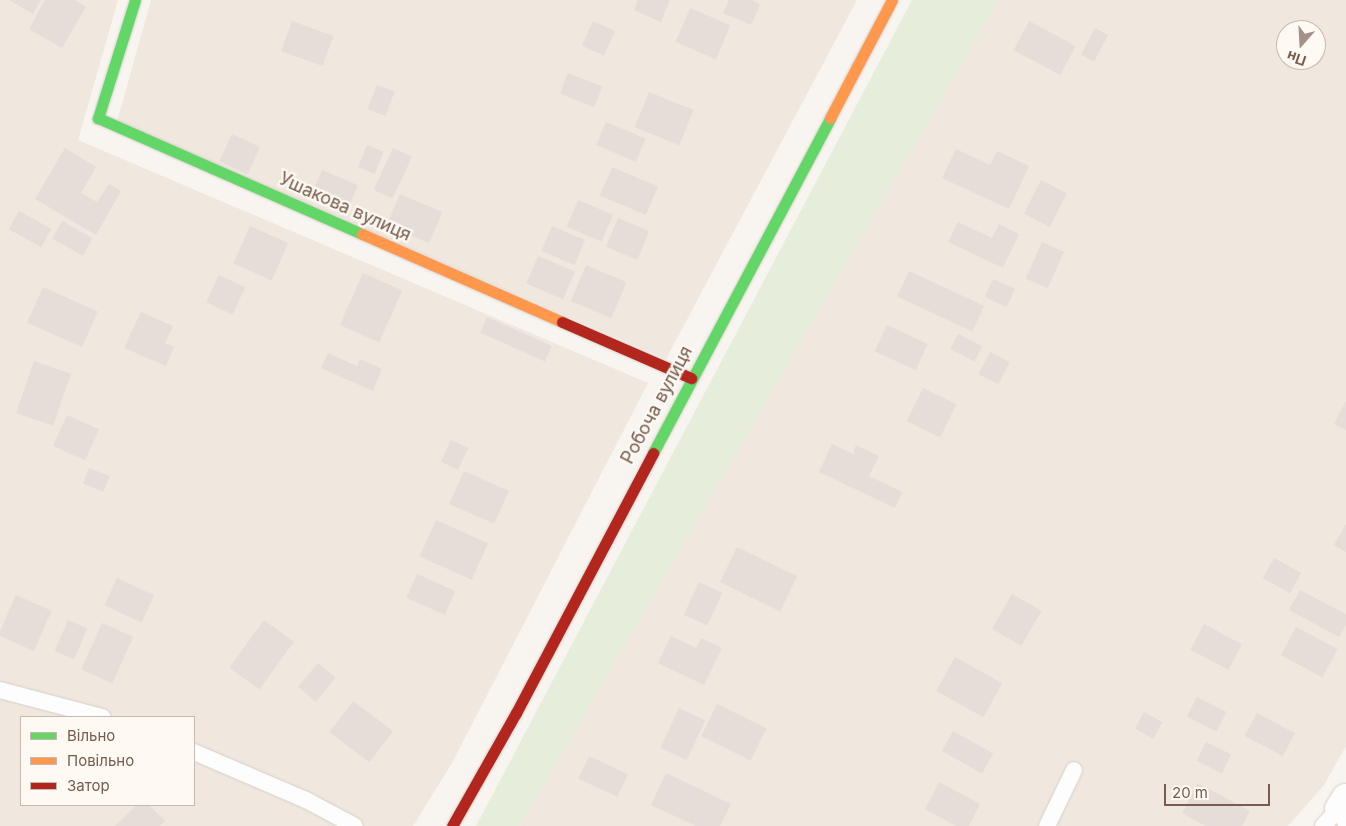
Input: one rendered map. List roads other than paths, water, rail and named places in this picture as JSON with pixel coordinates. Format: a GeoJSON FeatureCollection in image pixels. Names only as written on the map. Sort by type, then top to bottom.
{"type":"FeatureCollection","features":[{"type":"Feature","properties":{"kind":"street","name":"Ушакова вулиця"},"geometry":{"type":"LineString","coordinates":[[135,0],[98,118],[691,378]]}},
{"type":"Feature","properties":{"kind":"street","name":"Робоча вулиця"},"geometry":{"type":"LineString","coordinates":[[452,826],[516,713],[892,0]]}},
{"type":"Feature","properties":{"kind":"lane"},"geometry":{"type":"LineString","coordinates":[[0,690],[98,716]]}},
{"type":"Feature","properties":{"kind":"lane"},"geometry":{"type":"LineString","coordinates":[[195,752],[298,797],[355,826]]}},
{"type":"Feature","properties":{"kind":"lane"},"geometry":{"type":"LineString","coordinates":[[1047,826],[1074,770]]}}]}
